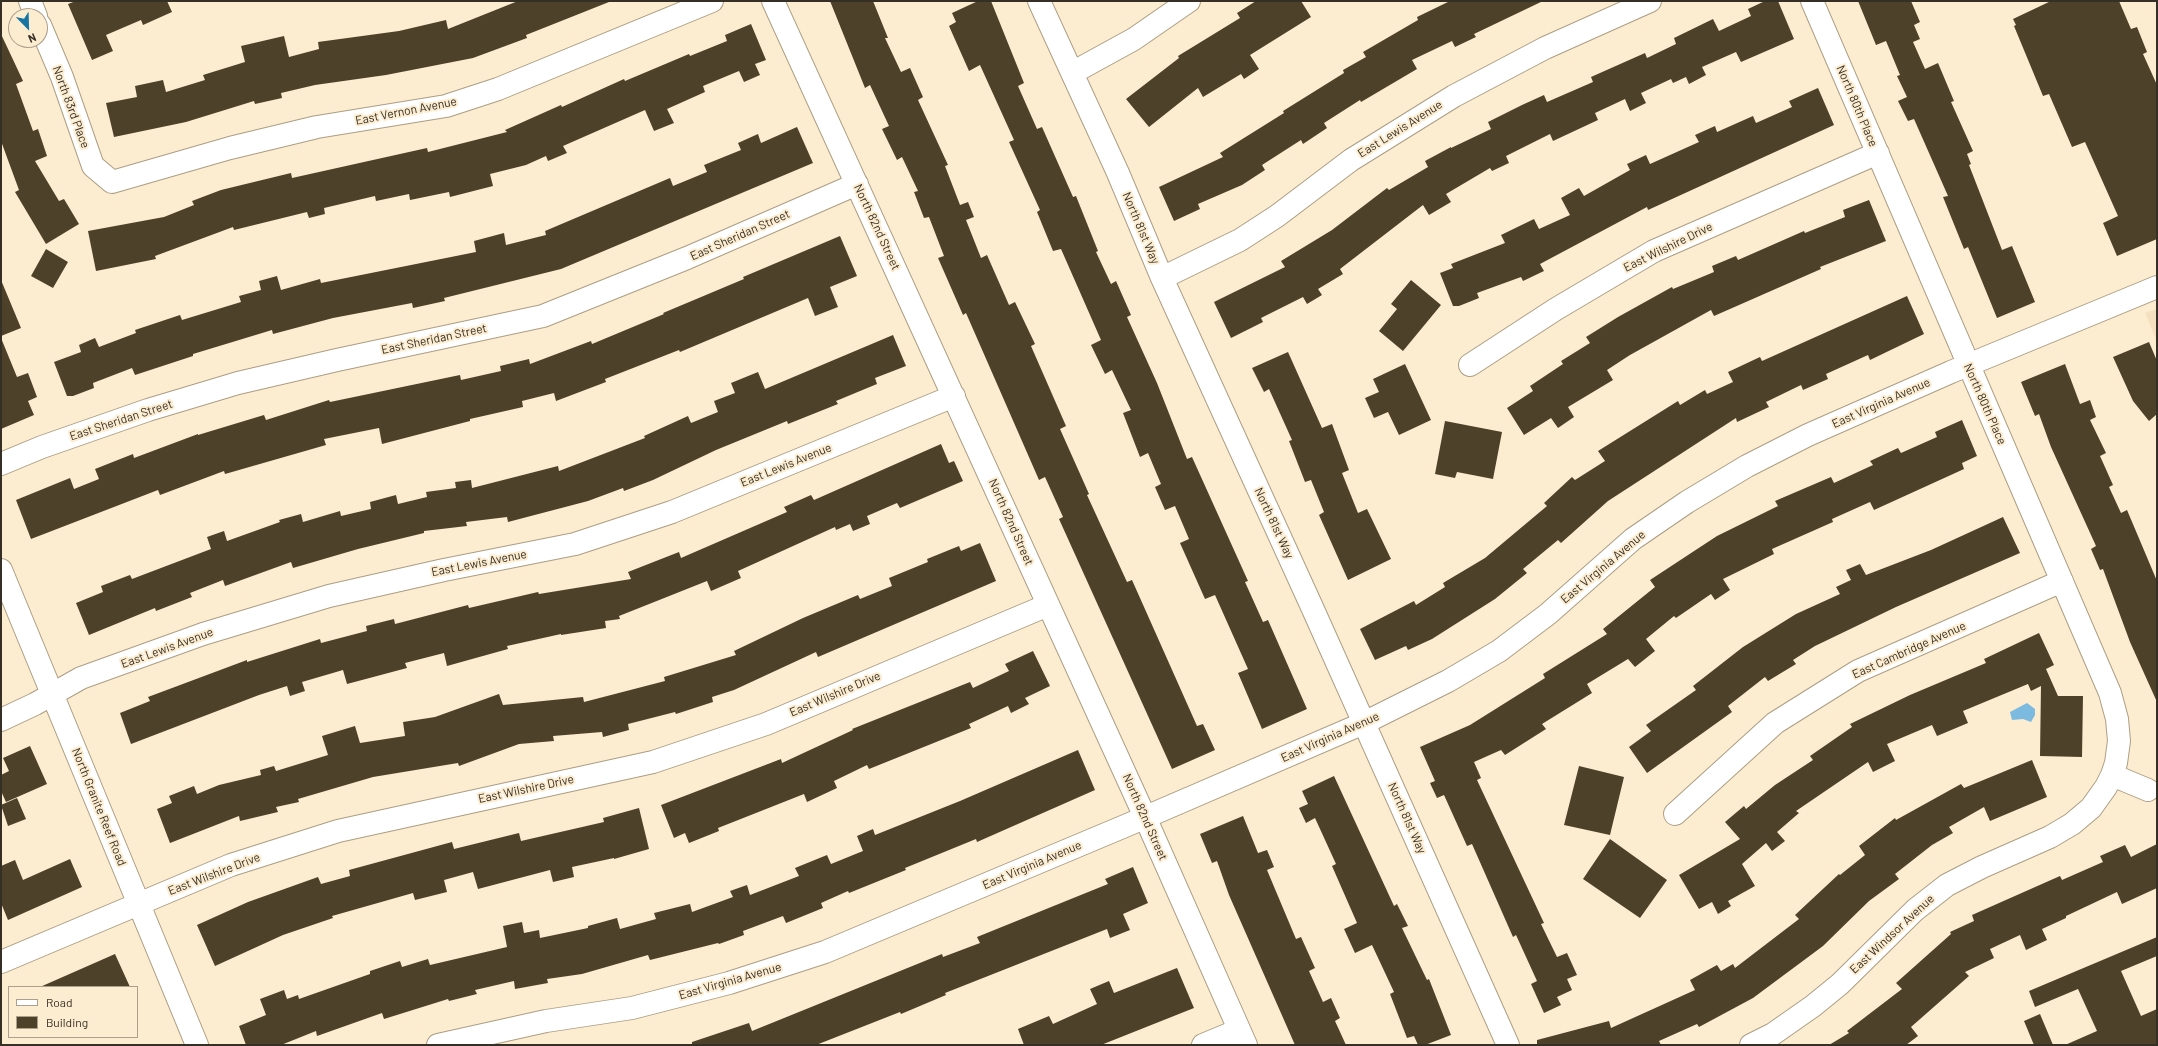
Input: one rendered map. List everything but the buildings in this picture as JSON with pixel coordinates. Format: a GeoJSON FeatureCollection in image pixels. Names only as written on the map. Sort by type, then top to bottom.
{"type":"FeatureCollection","features":[{"type":"Feature","properties":{"kind":"street","name":"East Vernon Avenue"},"geometry":{"type":"LineString","coordinates":[[112,182],[230,148],[317,127],[446,106],[498,89],[712,1]]}},
{"type":"Feature","properties":{"kind":"street","name":"North 82nd Street"},"geometry":{"type":"LineString","coordinates":[[773,1],[1145,817],[1242,1038]]}},
{"type":"Feature","properties":{"kind":"street","name":"North 81st Way"},"geometry":{"type":"LineString","coordinates":[[1040,1],[1162,278],[1508,1045]]}},
{"type":"Feature","properties":{"kind":"street"},"geometry":{"type":"LineString","coordinates":[[1072,73],[1134,39],[1189,1]]}},
{"type":"Feature","properties":{"kind":"street","name":"East Lewis Avenue"},"geometry":{"type":"LineString","coordinates":[[1162,278],[1240,240],[1277,216],[1357,156],[1454,96],[1545,48],[1650,1]]}},
{"type":"Feature","properties":{"kind":"street","name":"North 80th Place"},"geometry":{"type":"LineString","coordinates":[[1812,1],[2110,693],[2117,719],[2119,741],[2116,763],[2112,775]]}},
{"type":"Feature","properties":{"kind":"street","name":"North 83rd Place"},"geometry":{"type":"LineString","coordinates":[[48,44],[62,78],[93,166],[112,182]]}},
{"type":"Feature","properties":{"kind":"street","name":"East Wilshire Drive"},"geometry":{"type":"LineString","coordinates":[[1470,365],[1556,309],[1654,251],[1878,153]]}},
{"type":"Feature","properties":{"kind":"street","name":"East Sheridan Street"},"geometry":{"type":"LineString","coordinates":[[1,464],[42,447],[140,413],[238,383],[337,360],[543,316],[687,258],[857,184]]}},
{"type":"Feature","properties":{"kind":"street","name":"East Virginia Avenue"},"geometry":{"type":"LineString","coordinates":[[438,1045],[546,1021],[632,1008],[729,983],[825,952],[1364,723],[1448,681],[1499,651],[1548,614],[1634,539],[1687,502],[1740,470],[1808,435],[1968,365],[2157,287]]}},
{"type":"Feature","properties":{"kind":"street","name":"East Lewis Avenue"},"geometry":{"type":"LineString","coordinates":[[1,720],[81,678],[203,634],[329,596],[444,570],[575,544],[672,512],[954,396]]}},
{"type":"Feature","properties":{"kind":"street","name":"North Granite Reef Road"},"geometry":{"type":"LineString","coordinates":[[1,570],[197,1045]]}},
{"type":"Feature","properties":{"kind":"street","name":"East Cambridge Avenue"},"geometry":{"type":"LineString","coordinates":[[1675,814],[1775,723],[1858,671],[2062,581]]}},
{"type":"Feature","properties":{"kind":"street","name":"East Wilshire Drive"},"geometry":{"type":"LineString","coordinates":[[1,962],[231,865],[338,831],[653,762],[766,724],[1048,605]]}},
{"type":"Feature","properties":{"kind":"street"},"geometry":{"type":"LineString","coordinates":[[2112,775],[2148,790]]}},
{"type":"Feature","properties":{"kind":"street","name":"East Windsor Avenue"},"geometry":{"type":"LineString","coordinates":[[1751,1045],[1773,1034],[1819,1002],[1840,984],[1915,910],[1947,884],[1982,866],[2050,837],[2072,824],[2091,808],[2106,787],[2112,775]]}},
{"type":"Feature","properties":{"kind":"street"},"geometry":{"type":"LineString","coordinates":[[1203,1045],[1242,1038]]}},
{"type":"Feature","properties":{"kind":"shaded area"},"geometry":{"type":"Polygon","coordinates":[[[2157,309],[2157,341],[2145,313],[2157,309]]]}},
{"type":"Feature","properties":{"kind":"water"},"geometry":{"type":"Polygon","coordinates":[[[2027,703],[2035,709],[2035,715],[2031,722],[2023,719],[2012,720],[2010,712],[2027,703]]]}}]}
